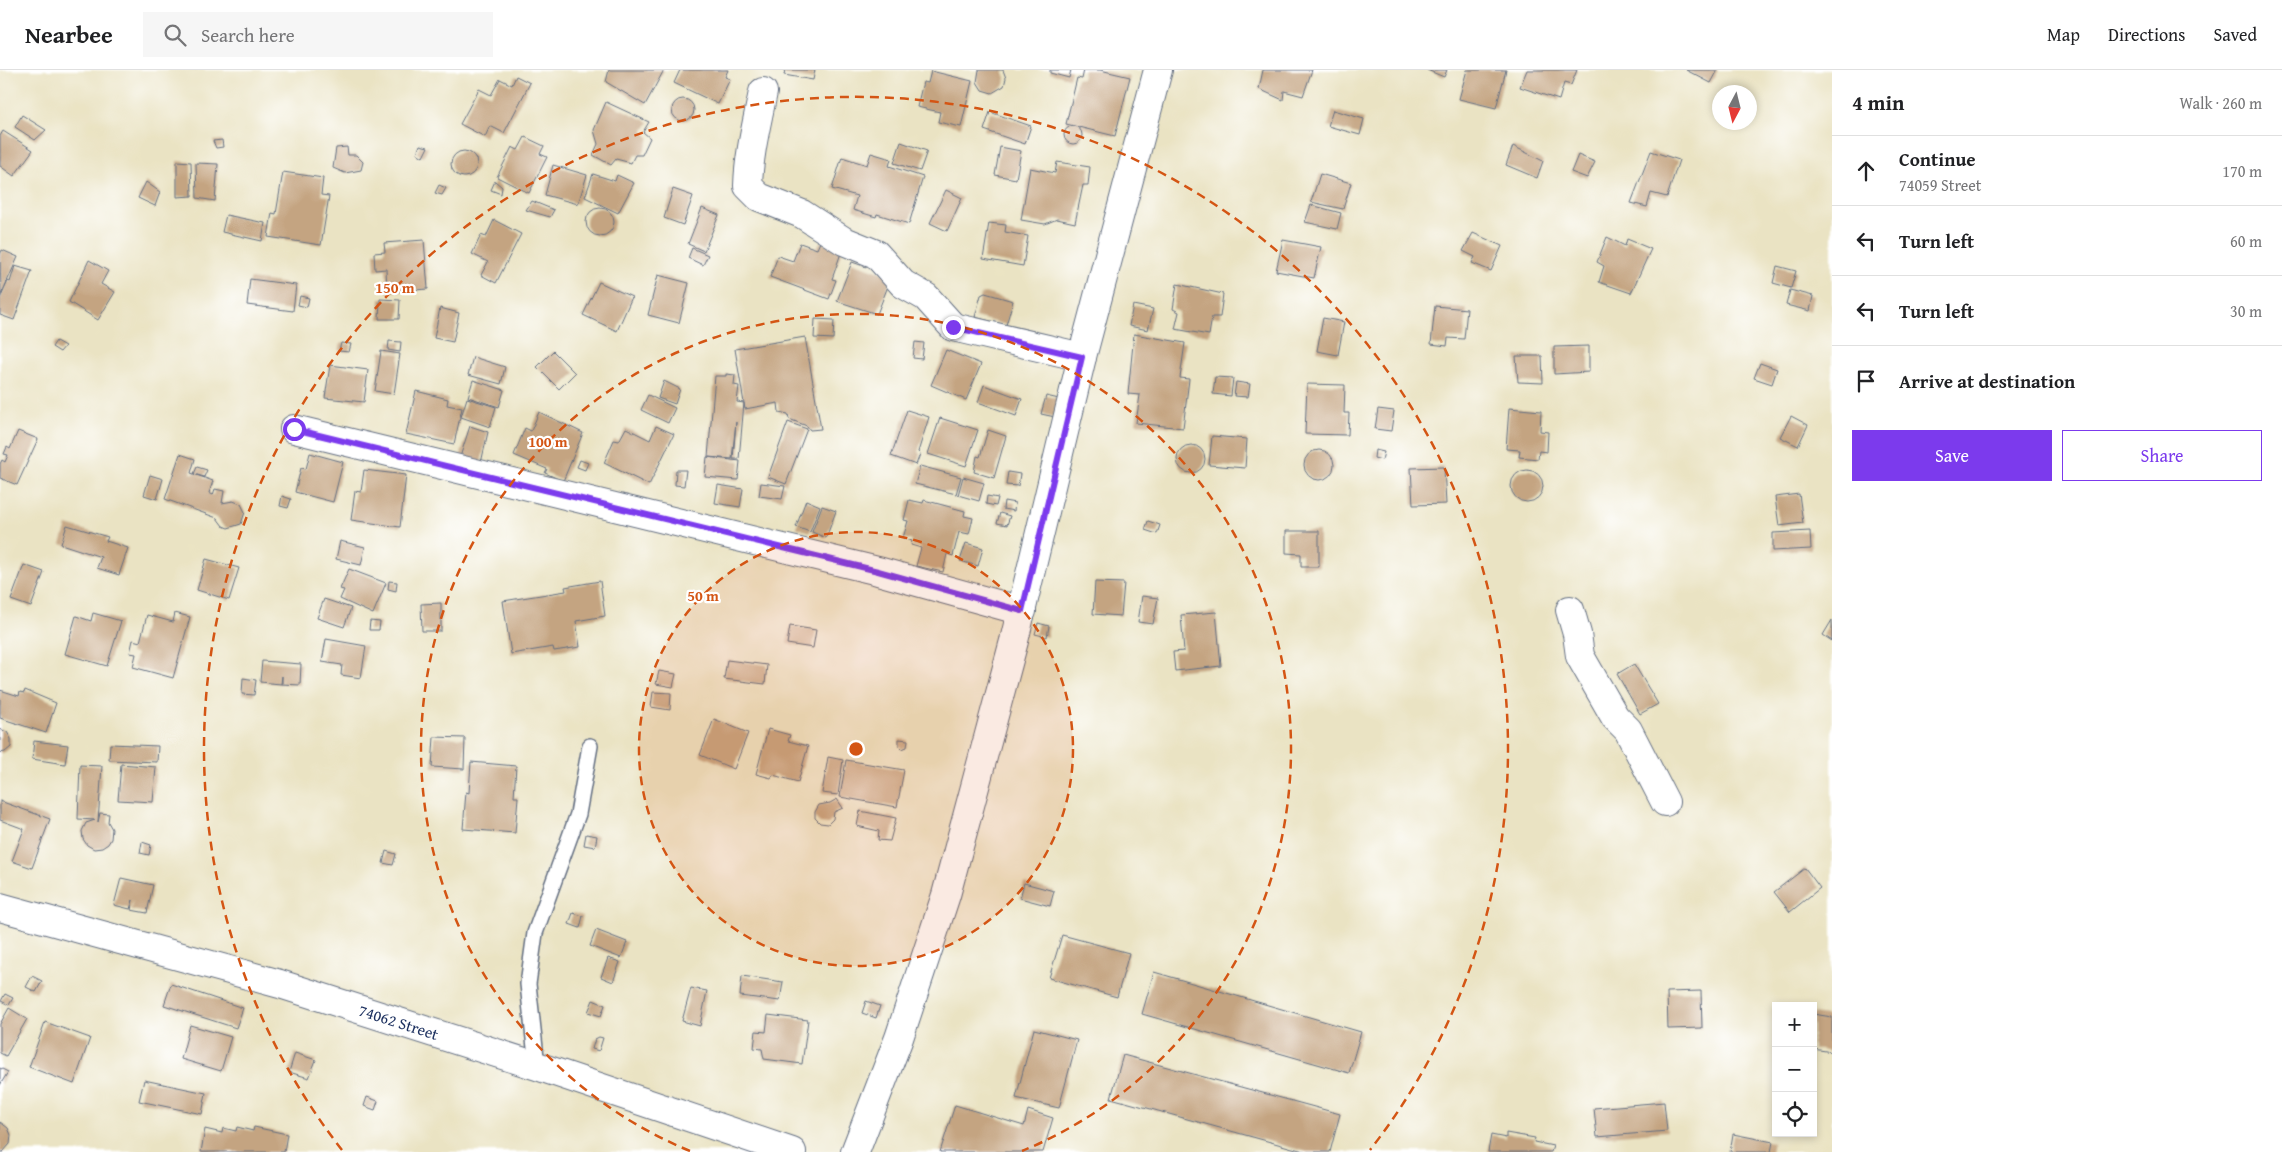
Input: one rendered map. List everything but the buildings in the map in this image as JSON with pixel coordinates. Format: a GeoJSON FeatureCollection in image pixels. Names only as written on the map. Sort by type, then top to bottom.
{"type":"FeatureCollection","features":[{"type":"Feature","properties":{"kind":"street"},"geometry":{"type":"LineString","coordinates":[[855,1152],[899,1038],[946,895],[1022,611],[1082,357],[1158,70]]}},
{"type":"Feature","properties":{"kind":"street"},"geometry":{"type":"LineString","coordinates":[[763,92],[751,145],[748,186],[759,198],[802,214],[844,241],[876,254],[903,284],[926,297],[953,327],[1082,357]]}},
{"type":"Feature","properties":{"kind":"street"},"geometry":{"type":"LineString","coordinates":[[294,429],[878,571],[1022,611]]}},
{"type":"Feature","properties":{"kind":"street"},"geometry":{"type":"LineString","coordinates":[[1570,610],[1577,634],[1580,656],[1615,718],[1628,730],[1665,802]]}},
{"type":"Feature","properties":{"kind":"street","name":"74062 Street"},"geometry":{"type":"LineString","coordinates":[[0,907],[280,984],[538,1066],[792,1152]]}},
{"type":"Feature","properties":{"kind":"lane"},"geometry":{"type":"LineString","coordinates":[[538,1066],[528,984],[535,933],[578,814],[590,746]]}},
{"type":"Feature","properties":{"kind":"route"},"geometry":{"type":"LineString","coordinates":[[294,429],[878,571],[1022,611],[1047,512],[1082,357],[953,327]]}}]}
